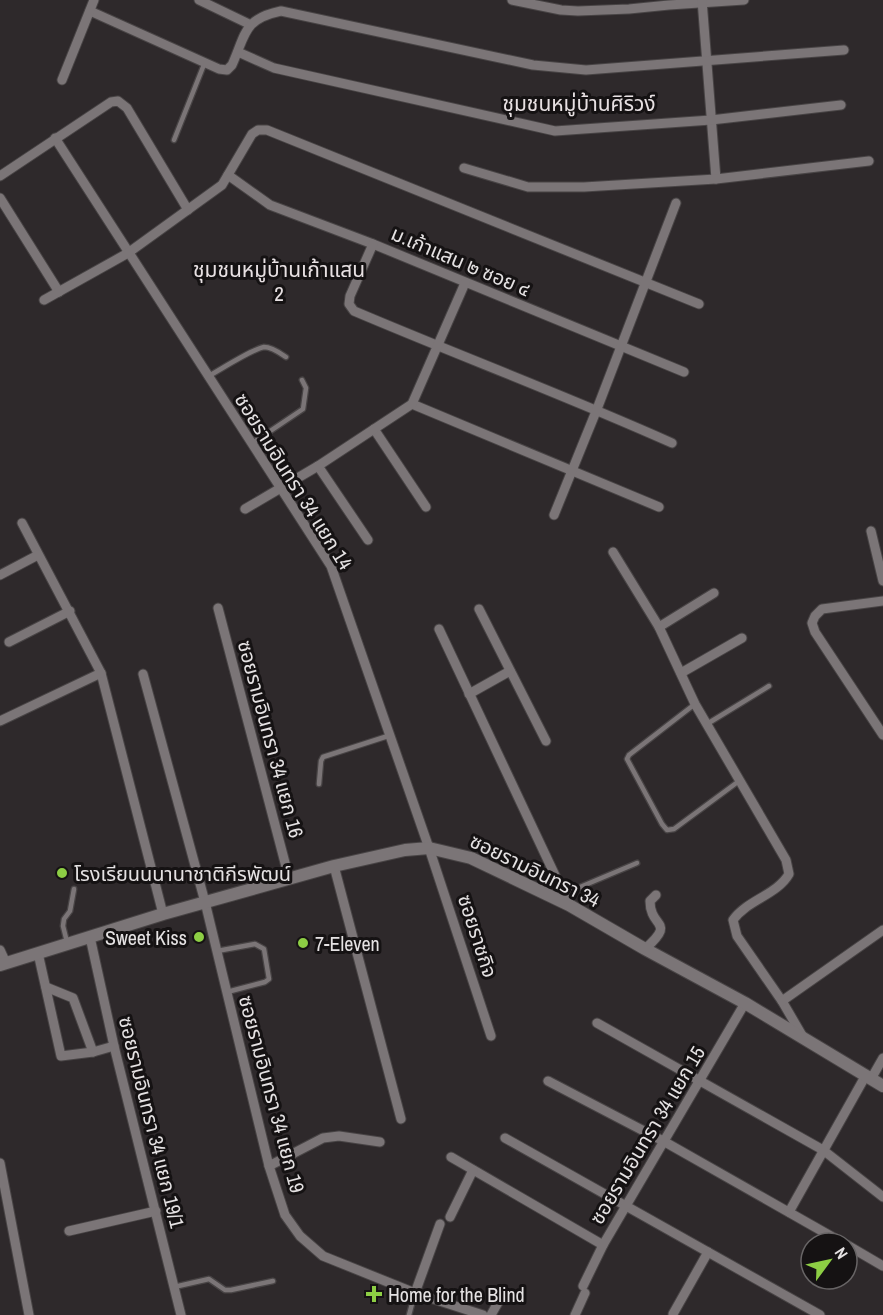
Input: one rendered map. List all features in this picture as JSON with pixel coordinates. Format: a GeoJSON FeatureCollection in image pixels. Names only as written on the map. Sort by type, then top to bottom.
{"type":"FeatureCollection","features":[{"type":"Feature","properties":{"kind":"street"},"geometry":{"type":"LineString","coordinates":[[62,80],[94,0]]}},
{"type":"Feature","properties":{"kind":"street"},"geometry":{"type":"LineString","coordinates":[[199,0],[249,24]]}},
{"type":"Feature","properties":{"kind":"street"},"geometry":{"type":"LineString","coordinates":[[512,0],[561,10],[578,11],[744,0]]}},
{"type":"Feature","properties":{"kind":"street"},"geometry":{"type":"LineString","coordinates":[[702,2],[716,179]]}},
{"type":"Feature","properties":{"kind":"street"},"geometry":{"type":"LineString","coordinates":[[90,11],[219,69],[227,70],[232,65],[249,24],[268,14],[281,11],[533,65],[586,70],[844,50]]}},
{"type":"Feature","properties":{"kind":"street"},"geometry":{"type":"LineString","coordinates":[[238,52],[274,68],[555,131],[711,120],[842,105]]}},
{"type":"Feature","properties":{"kind":"street"},"geometry":{"type":"LineString","coordinates":[[0,176],[54,138],[111,102],[118,101],[127,108],[188,210]]}},
{"type":"Feature","properties":{"kind":"street"},"geometry":{"type":"LineString","coordinates":[[44,300],[128,253],[222,185],[252,134],[258,130],[267,130],[699,304]]}},
{"type":"Feature","properties":{"kind":"street","name":"ซอยรามอินทรา 34 แยก 14"},"geometry":{"type":"LineString","coordinates":[[54,138],[331,566],[429,848]]}},
{"type":"Feature","properties":{"kind":"street"},"geometry":{"type":"LineString","coordinates":[[464,168],[528,187],[584,188],[716,179],[869,161]]}},
{"type":"Feature","properties":{"kind":"street","name":"ม.เก้าแสน ๒ ซอย ๔"},"geometry":{"type":"LineString","coordinates":[[228,175],[270,205],[373,244],[684,372]]}},
{"type":"Feature","properties":{"kind":"street"},"geometry":{"type":"LineString","coordinates":[[0,198],[59,292]]}},
{"type":"Feature","properties":{"kind":"street"},"geometry":{"type":"LineString","coordinates":[[554,515],[676,202]]}},
{"type":"Feature","properties":{"kind":"street"},"geometry":{"type":"LineString","coordinates":[[373,244],[350,296],[349,304],[354,311],[438,347],[597,409],[672,443]]}},
{"type":"Feature","properties":{"kind":"street"},"geometry":{"type":"LineString","coordinates":[[245,509],[318,466],[412,404],[465,283]]}},
{"type":"Feature","properties":{"kind":"street"},"geometry":{"type":"LineString","coordinates":[[412,404],[659,507]]}},
{"type":"Feature","properties":{"kind":"street"},"geometry":{"type":"LineString","coordinates":[[374,429],[426,507]]}},
{"type":"Feature","properties":{"kind":"street"},"geometry":{"type":"LineString","coordinates":[[318,466],[368,540]]}},
{"type":"Feature","properties":{"kind":"street"},"geometry":{"type":"LineString","coordinates":[[22,523],[101,673],[163,914]]}},
{"type":"Feature","properties":{"kind":"street"},"geometry":{"type":"LineString","coordinates":[[871,531],[883,581]]}},
{"type":"Feature","properties":{"kind":"street"},"geometry":{"type":"LineString","coordinates":[[613,552],[659,627],[695,704],[786,861],[789,874],[784,883],[740,910],[733,920],[737,936],[782,1000],[802,1037]]}},
{"type":"Feature","properties":{"kind":"street"},"geometry":{"type":"LineString","coordinates":[[0,575],[38,555]]}},
{"type":"Feature","properties":{"kind":"street"},"geometry":{"type":"LineString","coordinates":[[659,627],[714,593]]}},
{"type":"Feature","properties":{"kind":"street"},"geometry":{"type":"LineString","coordinates":[[883,600],[822,609],[812,623],[815,632],[883,735]]}},
{"type":"Feature","properties":{"kind":"street","name":"ซอยรามอินทรา 34 แยก 16"},"geometry":{"type":"LineString","coordinates":[[218,608],[289,878]]}},
{"type":"Feature","properties":{"kind":"street"},"geometry":{"type":"LineString","coordinates":[[479,609],[546,741]]}},
{"type":"Feature","properties":{"kind":"street"},"geometry":{"type":"LineString","coordinates":[[9,642],[70,611]]}},
{"type":"Feature","properties":{"kind":"street"},"geometry":{"type":"LineString","coordinates":[[439,630],[567,899]]}},
{"type":"Feature","properties":{"kind":"street"},"geometry":{"type":"LineString","coordinates":[[681,673],[742,638]]}},
{"type":"Feature","properties":{"kind":"street"},"geometry":{"type":"LineString","coordinates":[[469,694],[510,671]]}},
{"type":"Feature","properties":{"kind":"street"},"geometry":{"type":"LineString","coordinates":[[0,721],[101,673]]}},
{"type":"Feature","properties":{"kind":"street","name":"ซอยรามอินทรา 34 แยก 19"},"geometry":{"type":"LineString","coordinates":[[143,674],[205,902],[269,1166],[285,1215],[300,1236],[323,1256],[415,1293],[482,1315]]}},
{"type":"Feature","properties":{"kind":"street","name":"ซอยรามอินทรา 34"},"geometry":{"type":"LineString","coordinates":[[3,964],[163,914],[289,878],[389,853],[429,848],[471,858],[567,899],[645,949],[745,1003],[883,1086]]}},
{"type":"Feature","properties":{"kind":"street","name":"ซอยราชกิจ"},"geometry":{"type":"LineString","coordinates":[[429,848],[491,1036]]}},
{"type":"Feature","properties":{"kind":"street"},"geometry":{"type":"LineString","coordinates":[[334,866],[401,1119]]}},
{"type":"Feature","properties":{"kind":"street"},"geometry":{"type":"LineString","coordinates":[[645,949],[659,936],[661,930],[650,907],[650,901],[656,895]]}},
{"type":"Feature","properties":{"kind":"street"},"geometry":{"type":"LineString","coordinates":[[782,1000],[883,930]]}},
{"type":"Feature","properties":{"kind":"street","name":"ซอยรามอินทรา 34 แยก 19/1"},"geometry":{"type":"LineString","coordinates":[[90,937],[114,1046],[181,1315]]}},
{"type":"Feature","properties":{"kind":"street"},"geometry":{"type":"LineString","coordinates":[[0,950],[3,964]]}},
{"type":"Feature","properties":{"kind":"street"},"geometry":{"type":"LineString","coordinates":[[38,953],[62,1056],[93,1052],[114,1046]]}},
{"type":"Feature","properties":{"kind":"street"},"geometry":{"type":"LineString","coordinates":[[46,987],[73,998],[93,1052]]}},
{"type":"Feature","properties":{"kind":"street","name":"ซอยรามอินทรา 34 แยก 15"},"geometry":{"type":"LineString","coordinates":[[575,1315],[603,1245],[745,1003]]}},
{"type":"Feature","properties":{"kind":"street"},"geometry":{"type":"LineString","coordinates":[[597,1023],[823,1150],[883,1197]]}},
{"type":"Feature","properties":{"kind":"street"},"geometry":{"type":"LineString","coordinates":[[789,1212],[823,1150],[883,1058]]}},
{"type":"Feature","properties":{"kind":"street"},"geometry":{"type":"LineString","coordinates":[[548,1081],[665,1142],[822,1231]]}},
{"type":"Feature","properties":{"kind":"street"},"geometry":{"type":"LineString","coordinates":[[269,1166],[324,1138],[339,1136],[380,1142]]}},
{"type":"Feature","properties":{"kind":"street"},"geometry":{"type":"LineString","coordinates":[[505,1138],[820,1315]]}},
{"type":"Feature","properties":{"kind":"street"},"geometry":{"type":"LineString","coordinates":[[451,1157],[603,1245]]}},
{"type":"Feature","properties":{"kind":"street"},"geometry":{"type":"LineString","coordinates":[[0,1162],[28,1315]]}},
{"type":"Feature","properties":{"kind":"street"},"geometry":{"type":"LineString","coordinates":[[450,1216],[473,1170]]}},
{"type":"Feature","properties":{"kind":"street"},"geometry":{"type":"LineString","coordinates":[[69,1231],[156,1211]]}},
{"type":"Feature","properties":{"kind":"street"},"geometry":{"type":"LineString","coordinates":[[415,1293],[440,1224]]}},
{"type":"Feature","properties":{"kind":"street"},"geometry":{"type":"LineString","coordinates":[[673,1314],[708,1252]]}},
{"type":"Feature","properties":{"kind":"street"},"geometry":{"type":"LineString","coordinates":[[859,1252],[883,1266]]}},
{"type":"Feature","properties":{"kind":"street"},"geometry":{"type":"LineString","coordinates":[[491,1315],[500,1299]]}},
{"type":"Feature","properties":{"kind":"lane"},"geometry":{"type":"LineString","coordinates":[[174,140],[205,62]]}},
{"type":"Feature","properties":{"kind":"lane"},"geometry":{"type":"LineString","coordinates":[[207,377],[266,347],[286,357]]}},
{"type":"Feature","properties":{"kind":"lane"},"geometry":{"type":"LineString","coordinates":[[251,444],[303,409],[306,388],[302,380]]}},
{"type":"Feature","properties":{"kind":"lane"},"geometry":{"type":"LineString","coordinates":[[706,724],[769,686]]}},
{"type":"Feature","properties":{"kind":"lane"},"geometry":{"type":"LineString","coordinates":[[695,704],[629,755],[627,759],[657,815],[667,830],[674,829],[739,781]]}},
{"type":"Feature","properties":{"kind":"lane"},"geometry":{"type":"LineString","coordinates":[[319,783],[323,757],[391,735]]}},
{"type":"Feature","properties":{"kind":"lane"},"geometry":{"type":"LineString","coordinates":[[567,899],[637,863]]}},
{"type":"Feature","properties":{"kind":"lane"},"geometry":{"type":"LineString","coordinates":[[68,944],[63,926],[64,919],[70,912],[74,889]]}},
{"type":"Feature","properties":{"kind":"lane"},"geometry":{"type":"LineString","coordinates":[[217,951],[255,944],[264,949],[269,979],[227,992]]}},
{"type":"Feature","properties":{"kind":"lane"},"geometry":{"type":"LineString","coordinates":[[174,1287],[209,1279],[225,1290],[231,1290],[273,1281]]}},
{"type":"Feature","properties":{"kind":"lane"},"geometry":{"type":"LineString","coordinates":[[409,1315],[415,1293]]}},
{"type":"Feature","properties":{"kind":"place","name":"โรงเรียนนนานาชาติกีรพัฒน์"},"geometry":{"type":"Point","coordinates":[62,873]}},
{"type":"Feature","properties":{"kind":"place","name":"Sweet Kiss"},"geometry":{"type":"Point","coordinates":[199,937]}},
{"type":"Feature","properties":{"kind":"place","name":"7-Eleven"},"geometry":{"type":"Point","coordinates":[303,943]}},
{"type":"Feature","properties":{"kind":"place","name":"Home for the Blind"},"geometry":{"type":"Point","coordinates":[374,1294]}},
{"type":"Feature","properties":{"kind":"district","name":"ชุมชนหมู่บ้านศิริวง์"},"geometry":{"type":"Point","coordinates":[579,103]}},
{"type":"Feature","properties":{"kind":"district","name":"ชุมชนหมู่บ้านเก้าแสน 2"},"geometry":{"type":"Point","coordinates":[279,281]}}]}
